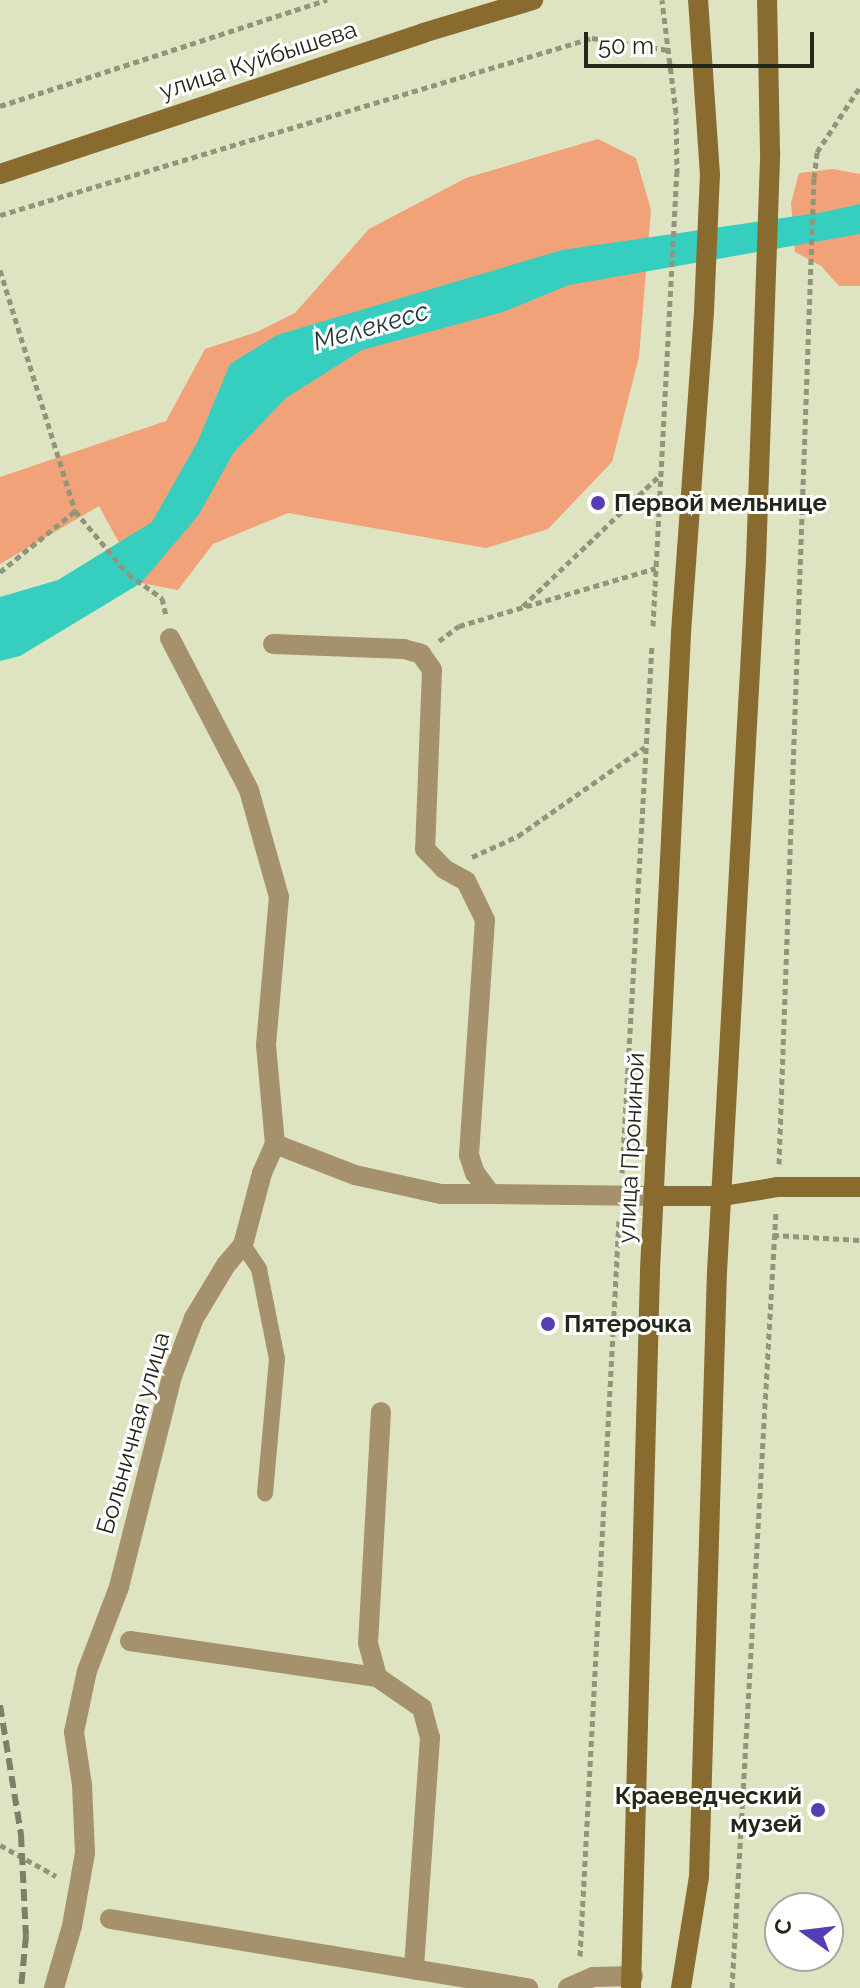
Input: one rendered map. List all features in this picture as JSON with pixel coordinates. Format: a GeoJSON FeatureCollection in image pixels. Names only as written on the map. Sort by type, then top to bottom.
{"type":"FeatureCollection","features":[{"type":"Feature","properties":{"kind":"main road","name":"улица Куйбышева"},"geometry":{"type":"LineString","coordinates":[[0,174],[423,33],[533,0]]}},
{"type":"Feature","properties":{"kind":"main road","name":"улица Прониной"},"geometry":{"type":"LineString","coordinates":[[632,1982],[655,1196],[681,633],[704,311],[710,175],[698,0]]}},
{"type":"Feature","properties":{"kind":"main road"},"geometry":{"type":"LineString","coordinates":[[681,1988],[699,1877],[717,1272],[756,560],[769,177],[767,0]]}},
{"type":"Feature","properties":{"kind":"main road"},"geometry":{"type":"LineString","coordinates":[[655,1196],[723,1196],[778,1187],[860,1187]]}},
{"type":"Feature","properties":{"kind":"street","name":"Больничная улица"},"geometry":{"type":"LineString","coordinates":[[54,1988],[72,1926],[85,1853],[82,1785],[74,1732],[87,1671],[119,1587],[172,1376],[194,1318],[226,1265],[243,1245],[262,1173],[275,1144],[266,1045],[279,897],[249,790],[170,638]]}},
{"type":"Feature","properties":{"kind":"street"},"geometry":{"type":"LineString","coordinates":[[273,644],[404,649],[421,654],[432,670],[425,849],[444,869],[466,881],[485,920],[469,1155],[475,1173],[491,1194]]}},
{"type":"Feature","properties":{"kind":"street"},"geometry":{"type":"LineString","coordinates":[[275,1144],[355,1175],[441,1194],[655,1196]]}},
{"type":"Feature","properties":{"kind":"street"},"geometry":{"type":"LineString","coordinates":[[377,1677],[368,1643],[381,1412]]}},
{"type":"Feature","properties":{"kind":"street"},"geometry":{"type":"LineString","coordinates":[[130,1641],[377,1677],[422,1708],[430,1738],[414,1969]]}},
{"type":"Feature","properties":{"kind":"street"},"geometry":{"type":"LineString","coordinates":[[110,1919],[528,1988]]}},
{"type":"Feature","properties":{"kind":"street"},"geometry":{"type":"LineString","coordinates":[[573,1986],[593,1977],[632,1982]]}},
{"type":"Feature","properties":{"kind":"lane"},"geometry":{"type":"LineString","coordinates":[[243,1245],[259,1269],[277,1359],[265,1493]]}},
{"type":"Feature","properties":{"kind":"path"},"geometry":{"type":"LineString","coordinates":[[0,106],[327,0]]}},
{"type":"Feature","properties":{"kind":"path"},"geometry":{"type":"LineString","coordinates":[[573,1986],[671,309],[677,174],[676,113],[662,0]]}},
{"type":"Feature","properties":{"kind":"path"},"geometry":{"type":"LineString","coordinates":[[0,215],[592,38],[668,50]]}},
{"type":"Feature","properties":{"kind":"path"},"geometry":{"type":"LineString","coordinates":[[732,1988],[778,1187],[814,178],[817,152],[860,87]]}},
{"type":"Feature","properties":{"kind":"path"},"geometry":{"type":"LineString","coordinates":[[0,270],[75,511],[128,574],[162,598],[170,638]]}},
{"type":"Feature","properties":{"kind":"path"},"geometry":{"type":"LineString","coordinates":[[522,607],[661,473]]}},
{"type":"Feature","properties":{"kind":"path"},"geometry":{"type":"LineString","coordinates":[[0,572],[75,511]]}},
{"type":"Feature","properties":{"kind":"path"},"geometry":{"type":"LineString","coordinates":[[421,654],[459,626],[656,568]]}},
{"type":"Feature","properties":{"kind":"path"},"geometry":{"type":"LineString","coordinates":[[444,869],[518,836],[646,747]]}},
{"type":"Feature","properties":{"kind":"path"},"geometry":{"type":"LineString","coordinates":[[773,1235],[860,1240]]}},
{"type":"Feature","properties":{"kind":"shaded area"},"geometry":{"type":"Polygon","coordinates":[[[598,139],[636,158],[651,210],[639,357],[612,462],[548,529],[486,548],[288,513],[213,544],[178,590],[141,583],[99,506],[0,564],[0,477],[166,421],[205,349],[257,332],[295,313],[369,229],[466,178],[598,139]]]}},
{"type":"Feature","properties":{"kind":"shaded area"},"geometry":{"type":"Polygon","coordinates":[[[833,169],[860,174],[860,286],[839,286],[821,266],[795,252],[791,203],[799,173],[833,169]]]}},
{"type":"Feature","properties":{"kind":"water","name":"Мелекесс"},"geometry":{"type":"Polygon","coordinates":[[[860,204],[860,234],[569,285],[503,312],[362,350],[286,398],[234,452],[198,516],[141,583],[20,656],[0,661],[0,597],[58,580],[152,522],[197,443],[230,364],[277,335],[562,250],[824,212],[860,204]]]}},
{"type":"Feature","properties":{"kind":"railway"},"geometry":{"type":"LineString","coordinates":[[0,1705],[21,1835],[26,1936],[21,1988]]}},
{"type":"Feature","properties":{"kind":"place","name":"Первой мельнице"},"geometry":{"type":"Point","coordinates":[598,503]}},
{"type":"Feature","properties":{"kind":"place","name":"Пятерочка"},"geometry":{"type":"Point","coordinates":[548,1324]}},
{"type":"Feature","properties":{"kind":"place","name":"Краеведческий музей"},"geometry":{"type":"Point","coordinates":[818,1810]}}]}
